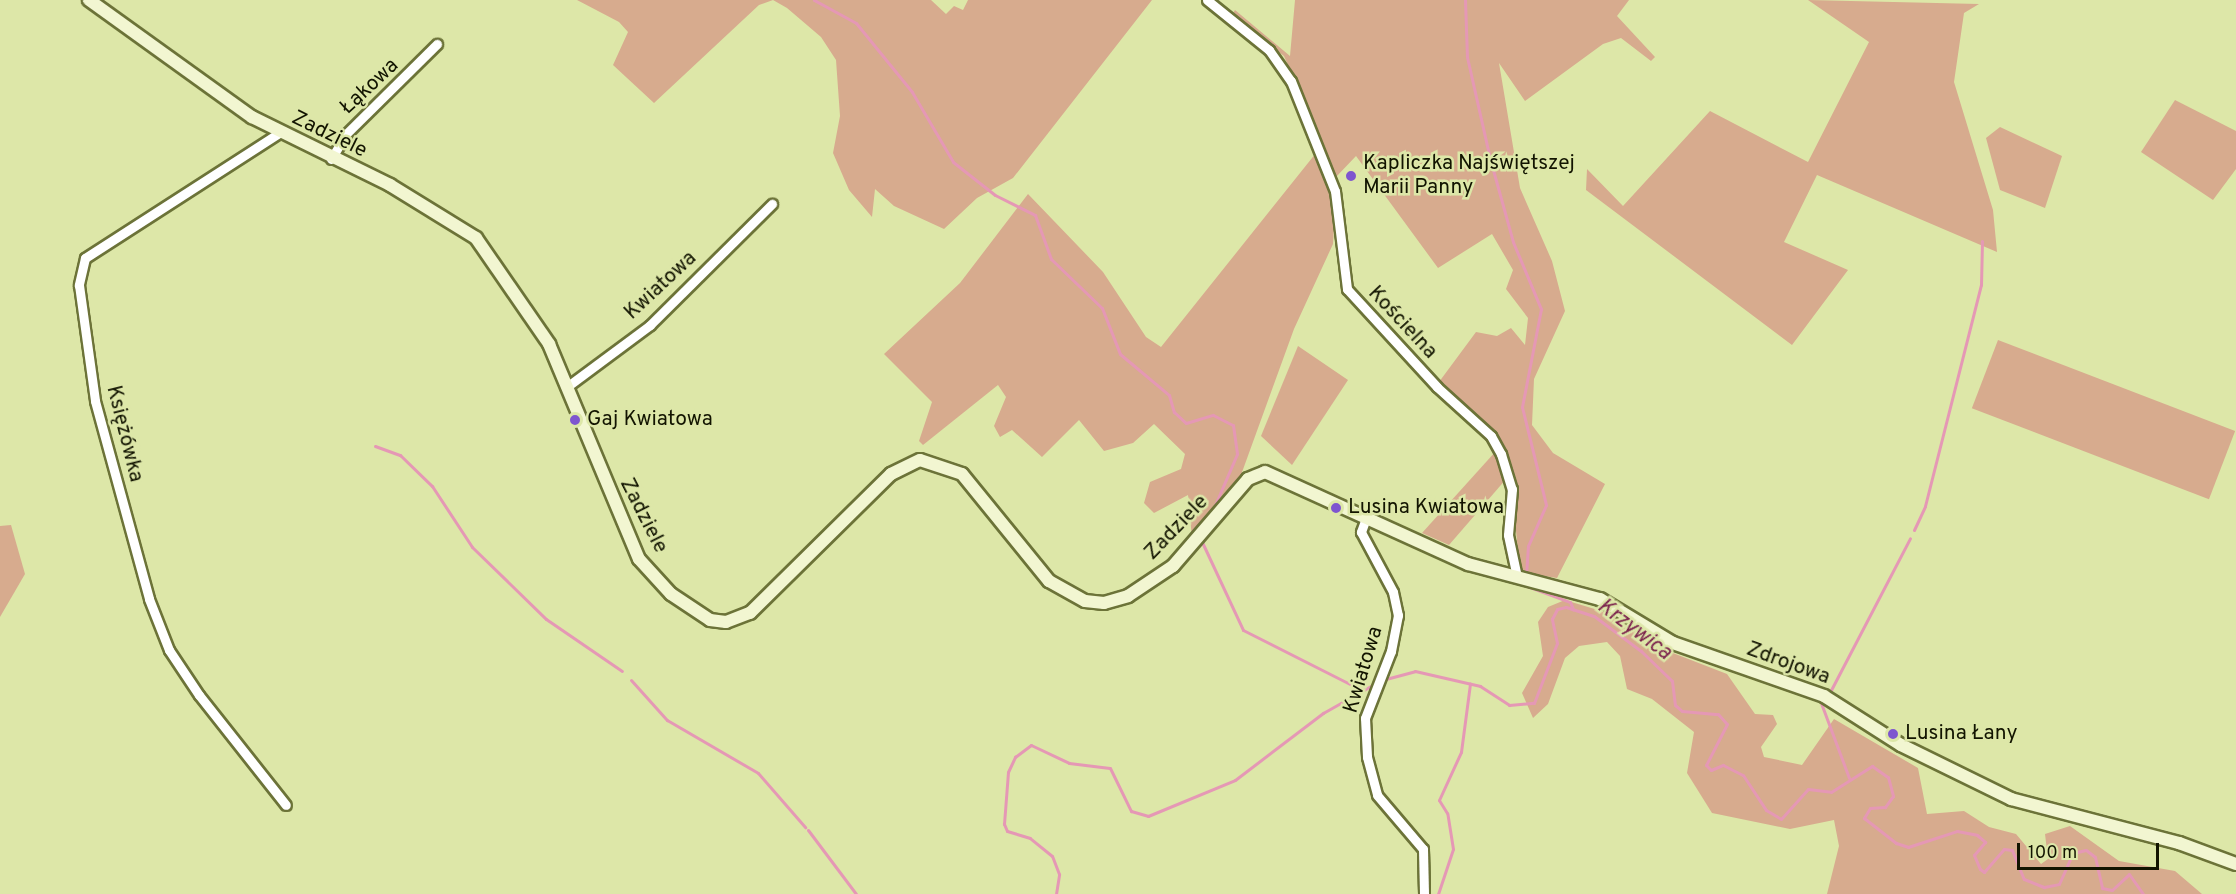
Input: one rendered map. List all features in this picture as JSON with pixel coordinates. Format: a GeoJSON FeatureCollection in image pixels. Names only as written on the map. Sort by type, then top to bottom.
{"type":"FeatureCollection","features":[{"type":"Feature","properties":{"kind":"street","name":"Zadziele"},"geometry":{"type":"LineString","coordinates":[[89,0],[199,84],[279,133],[390,185],[476,238],[538,325],[568,386],[639,559],[671,594],[710,620],[726,622],[750,613],[891,474],[920,460],[962,474],[1049,581],[1085,601],[1128,596],[1173,566],[1258,473],[1280,476],[1362,516]]}},
{"type":"Feature","properties":{"kind":"street","name":"Kościelna"},"geometry":{"type":"LineString","coordinates":[[1207,0],[1269,50],[1291,81],[1335,191],[1347,289],[1437,387],[1491,435],[1501,454],[1512,489],[1508,535],[1517,577]]}},
{"type":"Feature","properties":{"kind":"street","name":"Łąkowa"},"geometry":{"type":"LineString","coordinates":[[332,159],[346,134],[437,44]]}},
{"type":"Feature","properties":{"kind":"street","name":"Księżówka"},"geometry":{"type":"LineString","coordinates":[[279,133],[85,258],[79,285],[95,401],[149,599],[169,650],[199,695],[286,805]]}},
{"type":"Feature","properties":{"kind":"street","name":"Kwiatowa"},"geometry":{"type":"LineString","coordinates":[[568,386],[650,325],[772,204]]}},
{"type":"Feature","properties":{"kind":"street","name":"Zdrojowa"},"geometry":{"type":"LineString","coordinates":[[1362,516],[1468,564],[1600,599],[1673,643],[1824,696],[1901,745],[2011,799],[2180,843],[2236,864]]}},
{"type":"Feature","properties":{"kind":"street","name":"Kwiatowa"},"geometry":{"type":"LineString","coordinates":[[1362,516],[1361,532],[1393,591],[1398,615],[1388,660],[1372,696],[1365,726],[1371,778],[1377,795],[1423,849],[1424,894]]}},
{"type":"Feature","properties":{"kind":"shaded area"},"geometry":{"type":"Polygon","coordinates":[[[577,0],[773,0],[759,5],[654,103],[613,65],[628,32],[619,22],[577,0]]]}},
{"type":"Feature","properties":{"kind":"shaded area"},"geometry":{"type":"Polygon","coordinates":[[[773,0],[931,0],[946,14],[954,6],[963,10],[968,0],[1152,0],[1013,178],[977,198],[944,229],[894,206],[875,189],[872,217],[849,190],[833,153],[840,116],[836,60],[821,37],[787,8],[773,0]]]}},
{"type":"Feature","properties":{"kind":"shaded area"},"geometry":{"type":"Polygon","coordinates":[[[1295,0],[1629,0],[1617,16],[1655,57],[1651,61],[1621,38],[1603,44],[1525,101],[1499,63],[1520,188],[1552,261],[1565,311],[1534,379],[1532,425],[1553,453],[1605,484],[1557,578],[1520,572],[1509,458],[1487,424],[1439,382],[1476,332],[1497,336],[1511,328],[1525,345],[1528,318],[1506,289],[1513,270],[1492,234],[1438,268],[1356,156],[1336,177],[1284,56],[1232,15],[1235,10],[1290,56],[1295,0]]]}},
{"type":"Feature","properties":{"kind":"shaded area"},"geometry":{"type":"Polygon","coordinates":[[[1808,0],[1979,4],[1964,13],[1954,82],[1993,210],[1997,252],[1817,175],[1784,242],[1848,270],[1792,345],[1586,190],[1587,169],[1623,206],[1710,111],[1808,162],[1869,42],[1808,0]]]}},
{"type":"Feature","properties":{"kind":"shaded area"},"geometry":{"type":"Polygon","coordinates":[[[2175,100],[2236,131],[2236,169],[2213,200],[2141,152],[2175,100]]]}},
{"type":"Feature","properties":{"kind":"shaded area"},"geometry":{"type":"Polygon","coordinates":[[[2000,127],[2062,156],[2045,208],[2000,190],[1986,138],[2000,127]]]}},
{"type":"Feature","properties":{"kind":"shaded area"},"geometry":{"type":"Polygon","coordinates":[[[1316,153],[1335,211],[1333,244],[1294,329],[1241,475],[1192,538],[1188,495],[1154,513],[1144,503],[1150,482],[1181,469],[1185,454],[1154,424],[1133,443],[1104,451],[1079,420],[1042,457],[1012,430],[1000,437],[994,426],[1006,397],[998,385],[923,445],[919,441],[932,402],[884,354],[960,283],[1028,194],[1103,272],[1146,337],[1161,347],[1316,153]]]}},
{"type":"Feature","properties":{"kind":"shaded area"},"geometry":{"type":"Polygon","coordinates":[[[1998,340],[2235,431],[2209,499],[1972,408],[1998,340]]]}},
{"type":"Feature","properties":{"kind":"shaded area"},"geometry":{"type":"Polygon","coordinates":[[[1298,346],[1348,380],[1292,465],[1261,436],[1298,346]]]}},
{"type":"Feature","properties":{"kind":"shaded area"},"geometry":{"type":"Polygon","coordinates":[[[1496,451],[1507,478],[1449,545],[1422,533],[1496,451]]]}},
{"type":"Feature","properties":{"kind":"shaded area"},"geometry":{"type":"Polygon","coordinates":[[[11,525],[25,574],[0,617],[0,526],[11,525]]]}},
{"type":"Feature","properties":{"kind":"shaded area"},"geometry":{"type":"Polygon","coordinates":[[[1565,600],[1611,614],[1660,648],[1727,674],[1755,714],[1773,715],[1777,724],[1761,747],[1764,757],[1802,765],[1834,719],[1918,768],[1927,814],[1964,811],[1989,827],[2016,834],[2041,864],[2048,859],[2045,834],[2070,826],[2119,861],[2175,871],[2202,894],[1827,894],[1839,846],[1834,820],[1790,829],[1712,813],[1687,773],[1694,732],[1652,699],[1627,689],[1620,656],[1607,642],[1579,646],[1565,658],[1548,704],[1533,718],[1522,693],[1543,656],[1538,622],[1548,607],[1565,600]]]}},
{"type":"Feature","properties":{"kind":"waterway"},"geometry":{"type":"LineString","coordinates":[[814,0],[856,23],[912,92],[953,162],[995,195],[1035,215],[1051,259],[1102,308],[1120,354],[1169,395],[1174,412],[1186,423],[1213,415],[1233,425],[1237,454],[1212,512]]}},
{"type":"Feature","properties":{"kind":"waterway"},"geometry":{"type":"LineString","coordinates":[[1465,0],[1467,57],[1490,159],[1513,242],[1541,309],[1522,407],[1546,505],[1528,546],[1526,574]]}},
{"type":"Feature","properties":{"kind":"waterway"},"geometry":{"type":"LineString","coordinates":[[1914,530],[1925,506],[1981,285],[1982,241]]}},
{"type":"Feature","properties":{"kind":"waterway"},"geometry":{"type":"LineString","coordinates":[[375,446],[400,455],[432,486],[472,547],[546,619],[622,671]]}},
{"type":"Feature","properties":{"kind":"waterway"},"geometry":{"type":"LineString","coordinates":[[1831,690],[1910,538]]}},
{"type":"Feature","properties":{"kind":"waterway"},"geometry":{"type":"LineString","coordinates":[[1202,542],[1243,630],[1362,690]]}},
{"type":"Feature","properties":{"kind":"waterway"},"geometry":{"type":"LineString","coordinates":[[1527,586],[1570,602],[1573,609]]}},
{"type":"Feature","properties":{"kind":"waterway","name":"Krzywica"},"geometry":{"type":"LineString","coordinates":[[1382,680],[1415,671],[1480,686],[1509,705],[1534,703],[1557,643],[1552,619],[1557,609],[1566,607],[1594,616],[1641,651],[1672,681],[1675,705],[1682,711],[1718,714],[1727,724],[1706,765],[1711,770],[1723,765],[1743,775],[1766,810],[1781,819],[1808,789],[1831,792],[1872,766],[1888,777],[1893,796],[1885,807],[1870,808],[1864,818],[1896,843],[1908,847],[1957,831],[1977,835],[1985,842],[1974,855],[1980,869],[1984,872],[2004,849],[2012,850],[2024,879],[2044,887],[2059,884],[2073,853],[2086,850],[2095,857],[2102,888],[2112,890],[2129,874],[2143,894]]}},
{"type":"Feature","properties":{"kind":"waterway"},"geometry":{"type":"LineString","coordinates":[[631,680],[667,720],[758,773],[805,827]]}},
{"type":"Feature","properties":{"kind":"waterway","name":"Krzywica"},"geometry":{"type":"LineString","coordinates":[[1056,894],[1059,874],[1052,856],[1030,838],[1007,831],[1004,824],[1008,772],[1015,757],[1031,745],[1069,763],[1110,768],[1131,811],[1148,816],[1235,780],[1323,713],[1376,683]]}},
{"type":"Feature","properties":{"kind":"waterway"},"geometry":{"type":"LineString","coordinates":[[1438,894],[1453,849],[1447,813],[1439,800],[1461,752],[1470,684]]}},
{"type":"Feature","properties":{"kind":"waterway"},"geometry":{"type":"LineString","coordinates":[[1821,703],[1849,778]]}},
{"type":"Feature","properties":{"kind":"waterway"},"geometry":{"type":"LineString","coordinates":[[808,830],[856,894]]}},
{"type":"Feature","properties":{"kind":"place","name":"Kapliczka Najświętszej Marii Panny"},"geometry":{"type":"Point","coordinates":[1351,176]}},
{"type":"Feature","properties":{"kind":"place","name":"Gaj Kwiatowa"},"geometry":{"type":"Point","coordinates":[575,420]}},
{"type":"Feature","properties":{"kind":"place","name":"Lusina Kwiatowa"},"geometry":{"type":"Point","coordinates":[1336,508]}},
{"type":"Feature","properties":{"kind":"place","name":"Lusina Łany"},"geometry":{"type":"Point","coordinates":[1893,734]}}]}
